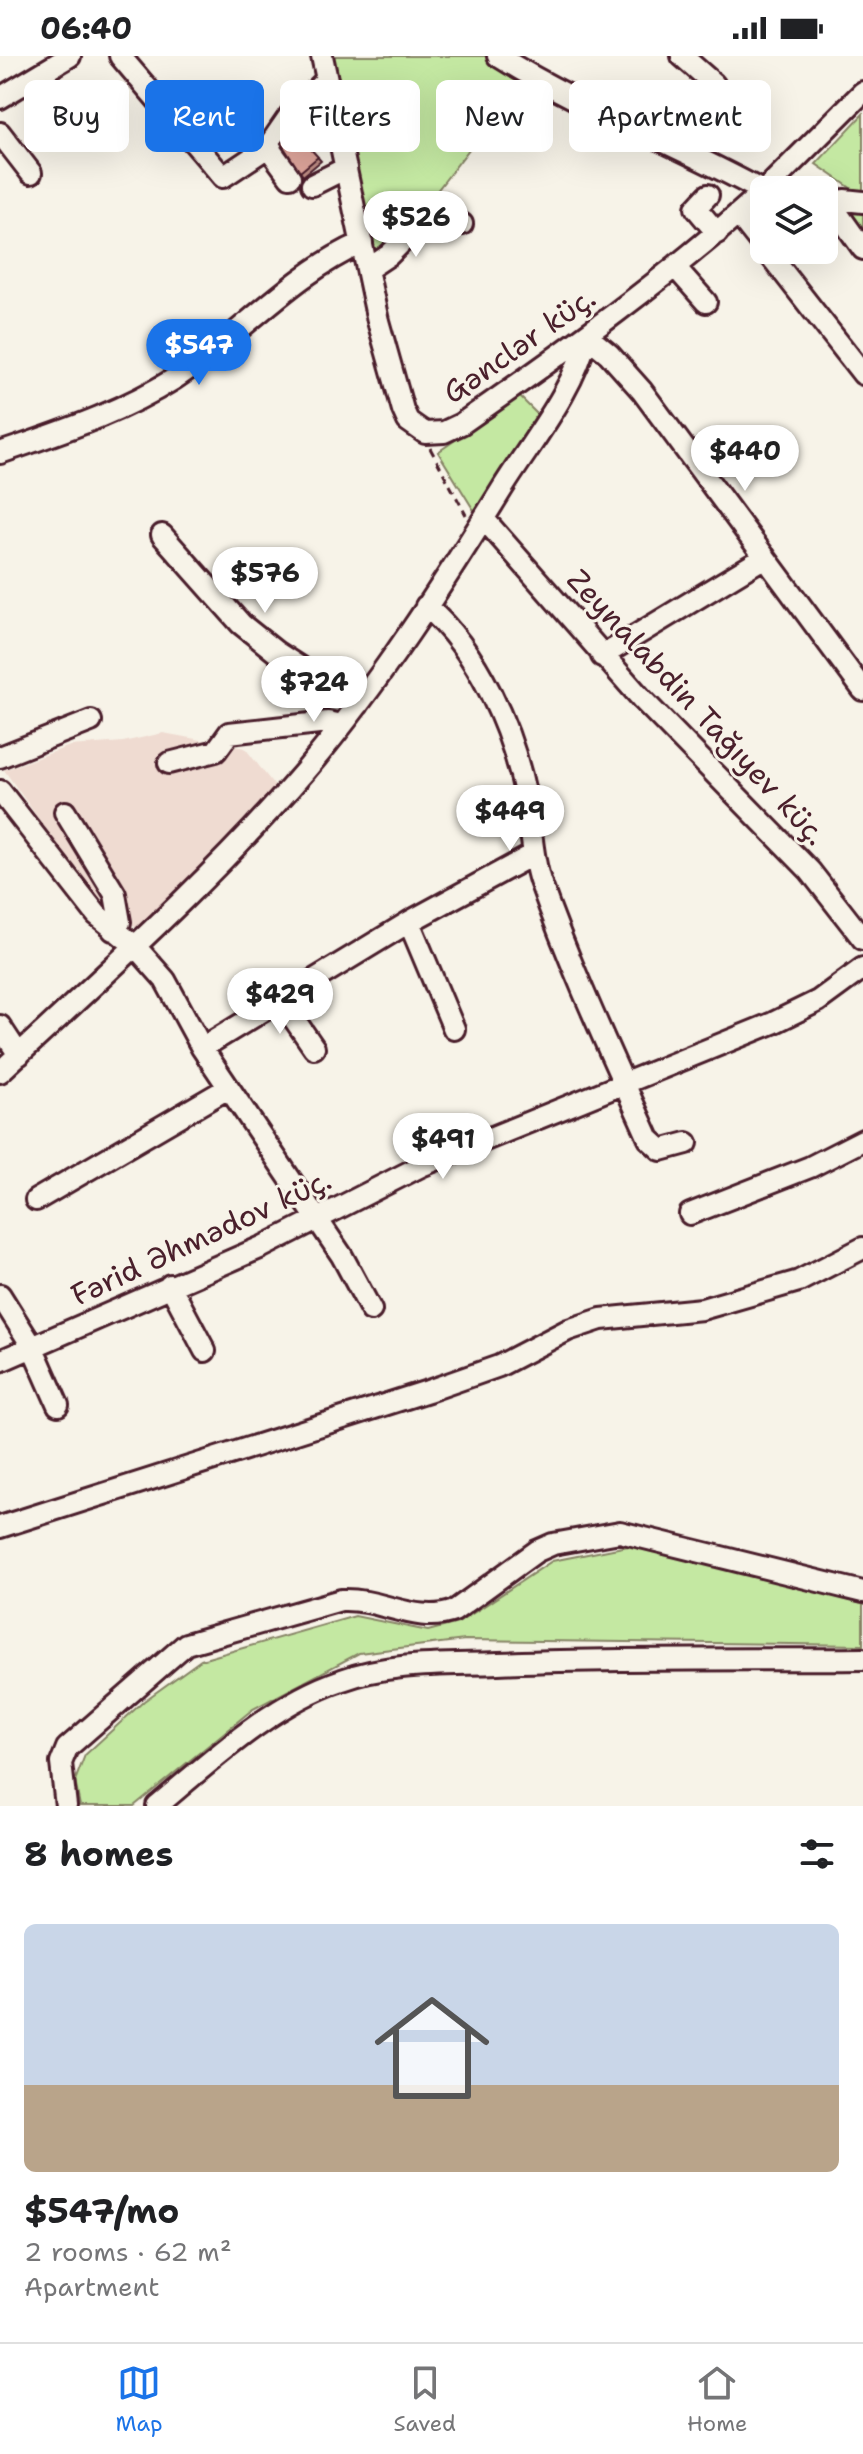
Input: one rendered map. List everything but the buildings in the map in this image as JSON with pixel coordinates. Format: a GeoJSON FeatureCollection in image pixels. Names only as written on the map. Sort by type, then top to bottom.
{"type":"FeatureCollection","features":[{"type":"Feature","properties":{"kind":"street"},"geometry":{"type":"LineString","coordinates":[[0,98],[70,56]]}},
{"type":"Feature","properties":{"kind":"street"},"geometry":{"type":"LineString","coordinates":[[120,56],[223,177],[268,147],[290,115],[327,79]]}},
{"type":"Feature","properties":{"kind":"street","name":"Gənclər küç."},"geometry":{"type":"LineString","coordinates":[[322,56],[387,360],[408,421],[425,433],[444,432],[461,424],[587,336],[676,268],[750,203]]}},
{"type":"Feature","properties":{"kind":"street"},"geometry":{"type":"LineString","coordinates":[[498,56],[569,96]]}},
{"type":"Feature","properties":{"kind":"street"},"geometry":{"type":"LineString","coordinates":[[682,56],[709,80]]}},
{"type":"Feature","properties":{"kind":"street","name":"Gənclər küç."},"geometry":{"type":"LineString","coordinates":[[779,176],[863,92]]}},
{"type":"Feature","properties":{"kind":"street"},"geometry":{"type":"LineString","coordinates":[[0,133],[31,173]]}},
{"type":"Feature","properties":{"kind":"street"},"geometry":{"type":"LineString","coordinates":[[268,147],[290,177]]}},
{"type":"Feature","properties":{"kind":"street"},"geometry":{"type":"LineString","coordinates":[[689,152],[750,184]]}},
{"type":"Feature","properties":{"kind":"street"},"geometry":{"type":"LineString","coordinates":[[312,185],[346,168]]}},
{"type":"Feature","properties":{"kind":"street"},"geometry":{"type":"LineString","coordinates":[[708,195],[696,208],[717,233]]}},
{"type":"Feature","properties":{"kind":"street"},"geometry":{"type":"LineString","coordinates":[[838,201],[863,202]]}},
{"type":"Feature","properties":{"kind":"street"},"geometry":{"type":"LineString","coordinates":[[738,214],[750,230]]}},
{"type":"Feature","properties":{"kind":"street"},"geometry":{"type":"LineString","coordinates":[[368,269],[389,255],[427,217],[445,215],[462,224]]}},
{"type":"Feature","properties":{"kind":"street"},"geometry":{"type":"LineString","coordinates":[[838,217],[863,249]]}},
{"type":"Feature","properties":{"kind":"street"},"geometry":{"type":"LineString","coordinates":[[0,453],[111,414],[175,378],[320,267],[362,243]]}},
{"type":"Feature","properties":{"kind":"street"},"geometry":{"type":"LineString","coordinates":[[777,264],[863,374]]}},
{"type":"Feature","properties":{"kind":"street"},"geometry":{"type":"LineString","coordinates":[[676,268],[706,302]]}},
{"type":"Feature","properties":{"kind":"street"},"geometry":{"type":"LineString","coordinates":[[0,1072],[135,946],[264,817],[358,705],[482,522],[570,379],[587,336],[609,354],[642,391],[863,690]]}},
{"type":"Feature","properties":{"kind":"street","name":"Zeynalabdin Tağıyev küç."},"geometry":{"type":"LineString","coordinates":[[482,522],[602,656],[810,871],[863,939]]}},
{"type":"Feature","properties":{"kind":"street"},"geometry":{"type":"LineString","coordinates":[[162,535],[241,624],[276,652],[358,705]]}},
{"type":"Feature","properties":{"kind":"street"},"geometry":{"type":"LineString","coordinates":[[602,656],[765,557]]}},
{"type":"Feature","properties":{"kind":"street"},"geometry":{"type":"LineString","coordinates":[[426,606],[470,657],[499,718],[526,798],[532,855],[552,915],[655,1148],[661,1150],[687,1143]]}},
{"type":"Feature","properties":{"kind":"street"},"geometry":{"type":"LineString","coordinates":[[0,757],[91,721]]}},
{"type":"Feature","properties":{"kind":"street"},"geometry":{"type":"LineString","coordinates":[[169,763],[216,751],[229,733],[328,722],[342,725]]}},
{"type":"Feature","properties":{"kind":"street"},"geometry":{"type":"LineString","coordinates":[[1,796],[97,915],[135,946],[165,980],[202,1048],[315,1221],[342,1256],[371,1310]]}},
{"type":"Feature","properties":{"kind":"street"},"geometry":{"type":"LineString","coordinates":[[65,812],[115,894],[120,922],[113,930]]}},
{"type":"Feature","properties":{"kind":"street"},"geometry":{"type":"LineString","coordinates":[[202,1048],[409,922],[532,855]]}},
{"type":"Feature","properties":{"kind":"street"},"geometry":{"type":"LineString","coordinates":[[409,922],[454,1029]]}},
{"type":"Feature","properties":{"kind":"street","name":"Fərid Əhmədov küç."},"geometry":{"type":"LineString","coordinates":[[0,1361],[315,1221],[421,1166],[773,1023],[818,1001],[863,968]]}},
{"type":"Feature","properties":{"kind":"street"},"geometry":{"type":"LineString","coordinates":[[281,1000],[314,1048]]}},
{"type":"Feature","properties":{"kind":"street"},"geometry":{"type":"LineString","coordinates":[[0,1026],[19,1055]]}},
{"type":"Feature","properties":{"kind":"street"},"geometry":{"type":"LineString","coordinates":[[36,1200],[228,1088]]}},
{"type":"Feature","properties":{"kind":"street"},"geometry":{"type":"LineString","coordinates":[[690,1214],[810,1167],[863,1140]]}},
{"type":"Feature","properties":{"kind":"street"},"geometry":{"type":"LineString","coordinates":[[0,1527],[428,1391],[499,1366],[568,1330],[601,1319],[702,1309],[799,1281],[863,1248]]}},
{"type":"Feature","properties":{"kind":"street"},"geometry":{"type":"LineString","coordinates":[[170,1285],[205,1351]]}},
{"type":"Feature","properties":{"kind":"street"},"geometry":{"type":"LineString","coordinates":[[0,1295],[32,1346],[58,1405]]}},
{"type":"Feature","properties":{"kind":"street"},"geometry":{"type":"LineString","coordinates":[[66,1806],[61,1763],[67,1748],[186,1644],[341,1600],[363,1600],[430,1617],[442,1615],[454,1611],[537,1551],[553,1544],[620,1532],[863,1592]]}},
{"type":"Feature","properties":{"kind":"street"},"geometry":{"type":"LineString","coordinates":[[157,1806],[215,1757],[309,1694],[343,1679],[394,1667],[556,1660],[863,1659]]}},
{"type":"Feature","properties":{"kind":"path"},"geometry":{"type":"LineString","coordinates":[[425,433],[432,457],[465,514],[482,522]]}},
{"type":"Feature","properties":{"kind":"shaded area"},"geometry":{"type":"Polygon","coordinates":[[[163,733],[245,748],[277,789],[142,929],[109,918],[4,770],[70,746],[123,742],[163,733]]]}},
{"type":"Feature","properties":{"kind":"green space"},"geometry":{"type":"Polygon","coordinates":[[[330,56],[487,56],[516,80],[436,80],[436,152],[467,152],[389,253],[376,258],[347,152],[420,152],[420,80],[334,80],[330,56]]]}},
{"type":"Feature","properties":{"kind":"green space"},"geometry":{"type":"Polygon","coordinates":[[[863,114],[863,241],[842,212],[855,191],[838,179],[838,176],[816,164],[863,114]]]}},
{"type":"Feature","properties":{"kind":"green space"},"geometry":{"type":"Polygon","coordinates":[[[519,396],[537,414],[475,512],[438,452],[519,396]]]}},
{"type":"Feature","properties":{"kind":"green space"},"geometry":{"type":"Polygon","coordinates":[[[633,1545],[863,1604],[863,1645],[465,1640],[359,1653],[253,1709],[134,1806],[80,1806],[75,1781],[85,1755],[144,1701],[201,1660],[355,1616],[428,1631],[458,1623],[552,1561],[633,1545]]]}}]}
